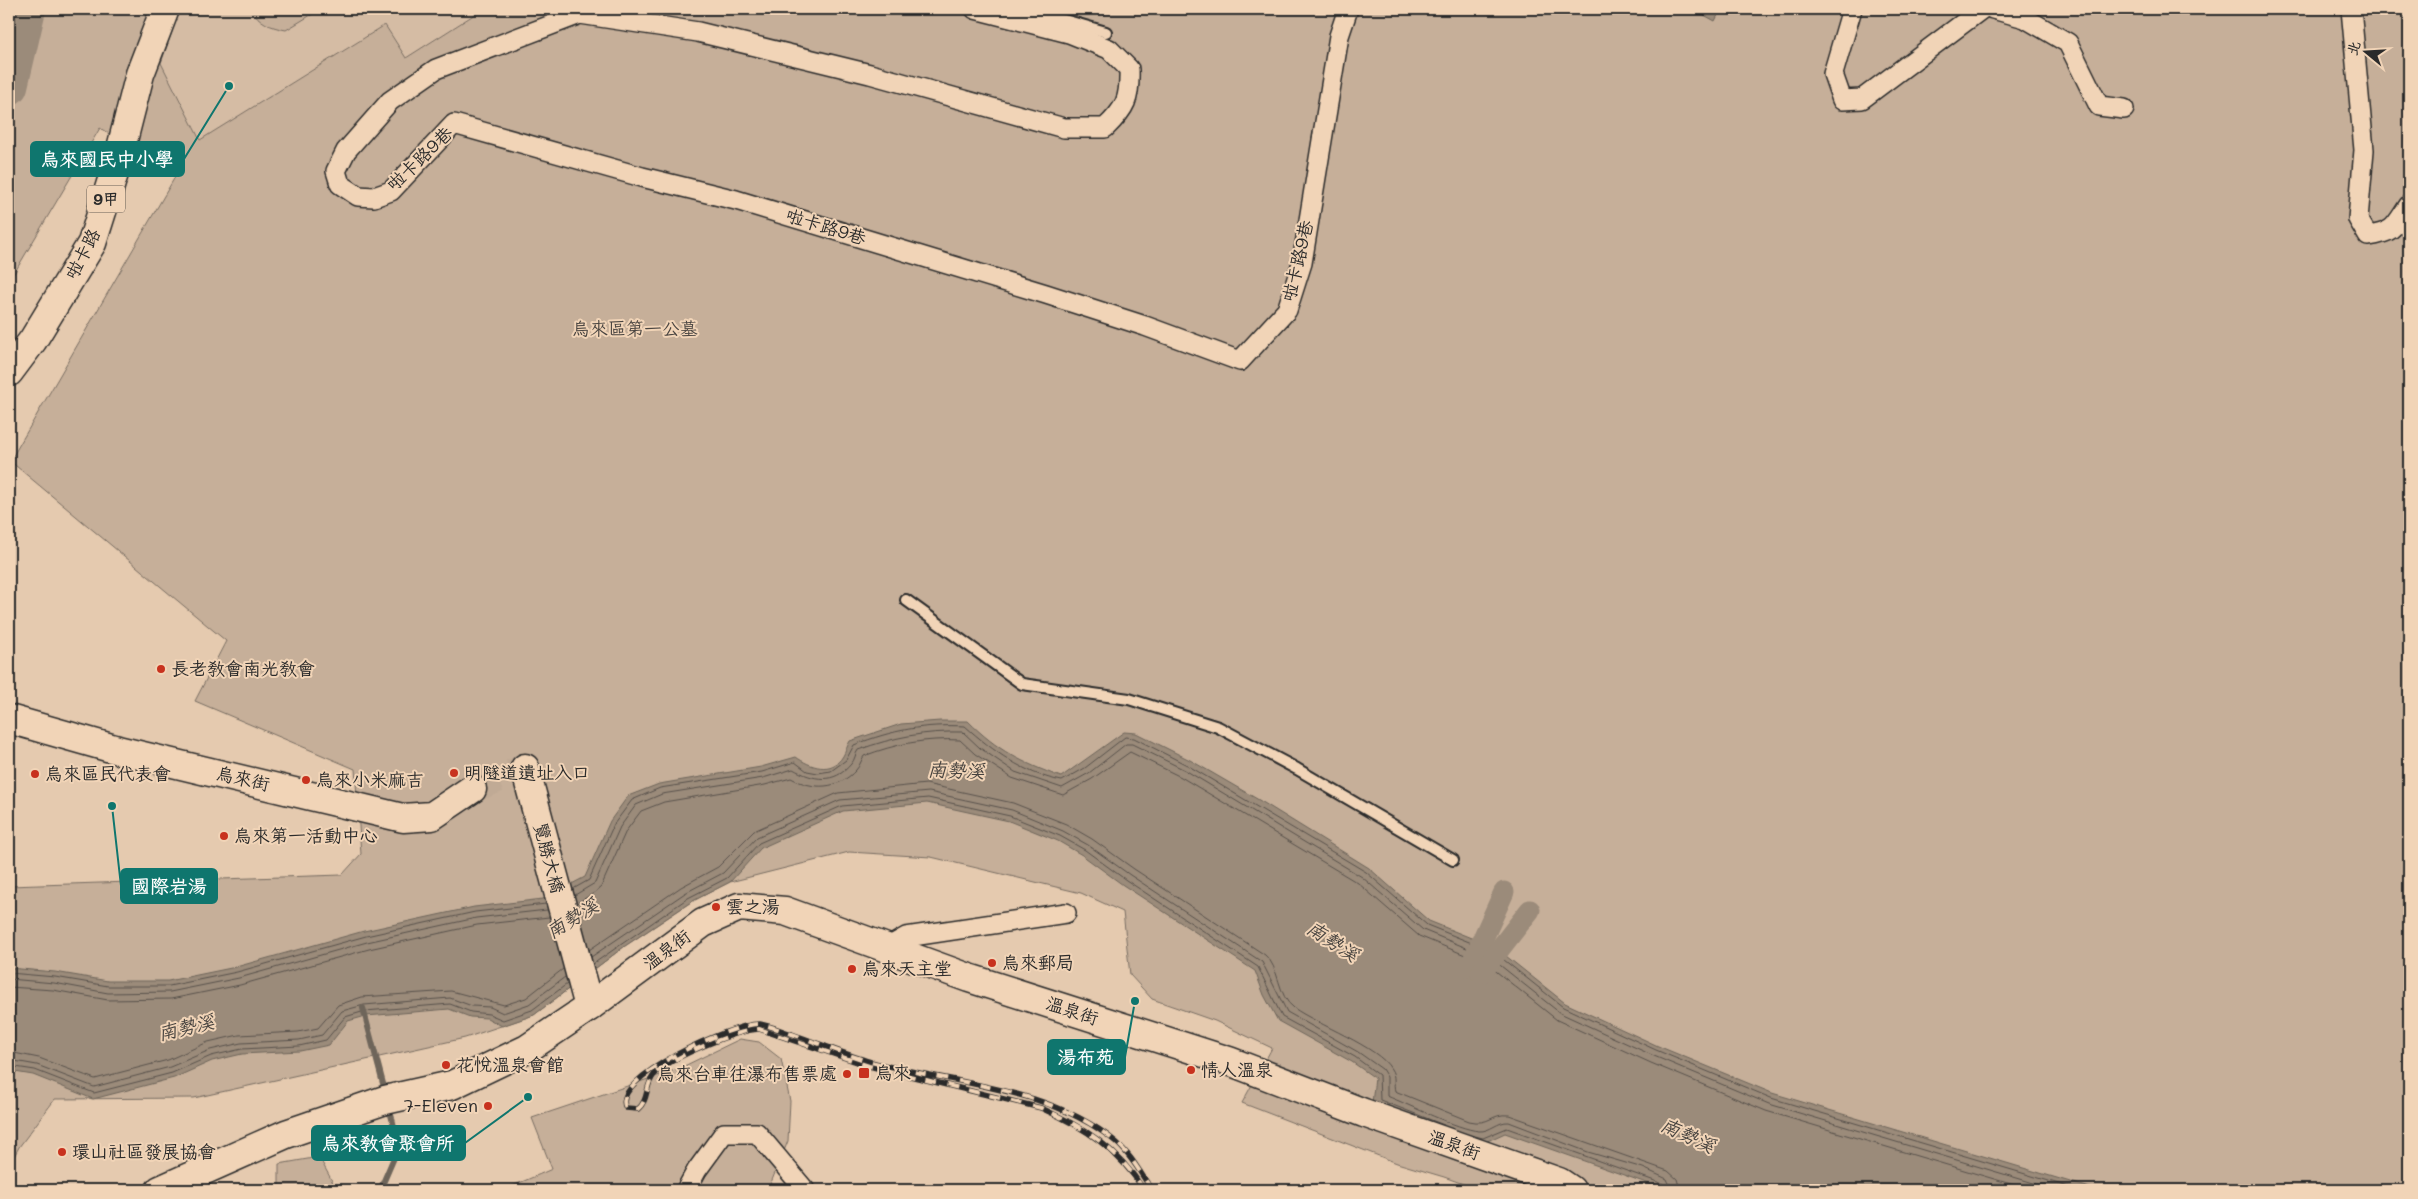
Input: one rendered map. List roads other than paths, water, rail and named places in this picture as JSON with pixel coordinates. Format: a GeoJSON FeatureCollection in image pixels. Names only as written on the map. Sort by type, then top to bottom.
{"type":"FeatureCollection","features":[{"type":"Feature","properties":{"kind":"street","name":"啦卡路"},"geometry":{"type":"LineString","coordinates":[[9,372],[32,340],[92,243],[120,156],[140,74],[165,9]]}},
{"type":"Feature","properties":{"kind":"street","name":"啦卡路9巷"},"geometry":{"type":"LineString","coordinates":[[975,9],[1069,33],[1109,49],[1130,69],[1130,92],[1119,114],[1105,128],[1064,128],[870,74],[698,32],[580,14],[436,69],[390,101],[346,151],[336,171],[340,184],[358,196],[374,197],[391,191],[454,124],[642,178],[754,205],[1046,294],[1145,326],[1240,361],[1287,310],[1302,263],[1339,36],[1348,9]]}},
{"type":"Feature","properties":{"kind":"street"},"geometry":{"type":"LineString","coordinates":[[1852,9],[1834,74],[1842,100],[1862,99],[1982,9]]}},
{"type":"Feature","properties":{"kind":"street"},"geometry":{"type":"LineString","coordinates":[[1993,9],[2025,18],[2068,43],[2099,106],[2124,109]]}},
{"type":"Feature","properties":{"kind":"street"},"geometry":{"type":"LineString","coordinates":[[2352,9],[2364,150],[2358,218],[2368,236],[2384,234],[2393,230],[2409,205]]}},
{"type":"Feature","properties":{"kind":"street","name":"烏來街"},"geometry":{"type":"LineString","coordinates":[[9,719],[118,750],[403,818],[432,816],[472,789]]}},
{"type":"Feature","properties":{"kind":"street","name":"覽勝大橋"},"geometry":{"type":"LineString","coordinates":[[525,768],[589,1007]]}},
{"type":"Feature","properties":{"kind":"street","name":"溫泉街"},"geometry":{"type":"LineString","coordinates":[[160,1190],[286,1134],[385,1100],[452,1085],[527,1049],[589,1007],[703,923],[739,907],[785,912],[969,978],[1229,1062],[1364,1113],[1559,1182],[1571,1190]]}},
{"type":"Feature","properties":{"kind":"street"},"geometry":{"type":"LineString","coordinates":[[885,949],[906,937],[1066,913]]}},
{"type":"Feature","properties":{"kind":"street"},"geometry":{"type":"LineString","coordinates":[[686,1190],[697,1170],[724,1133],[757,1133],[805,1190]]}},
{"type":"Feature","properties":{"kind":"lane"},"geometry":{"type":"LineString","coordinates":[[1026,9],[1106,32]]}},
{"type":"Feature","properties":{"kind":"lane"},"geometry":{"type":"LineString","coordinates":[[906,600],[1022,684],[1129,699],[1218,727],[1297,769],[1453,860]]}},
{"type":"Feature","properties":{"kind":"water"},"geometry":{"type":"Polygon","coordinates":[[[1693,9],[1721,9],[1715,21],[1693,9]]]}},
{"type":"Feature","properties":{"kind":"water","name":"南勢溪"},"geometry":{"type":"Polygon","coordinates":[[[968,721],[1011,755],[1061,777],[1124,732],[1136,733],[1190,760],[1369,868],[1429,921],[1496,948],[1565,1003],[1658,1046],[1772,1093],[2097,1190],[1666,1190],[1505,1133],[1483,1143],[1372,1103],[1375,1078],[1352,1062],[1278,1021],[1264,995],[1255,971],[1123,885],[1082,855],[1058,841],[1009,821],[927,803],[843,811],[761,848],[730,882],[691,902],[625,946],[534,1015],[502,1026],[487,1018],[470,1017],[449,1009],[366,1016],[348,1021],[329,1045],[300,1051],[242,1054],[212,1061],[174,1078],[93,1099],[33,1075],[9,1071],[9,968],[55,972],[108,981],[168,981],[236,967],[364,931],[474,907],[543,899],[585,877],[610,821],[628,796],[659,784],[761,767],[796,757],[814,766],[833,766],[843,756],[850,741],[901,724],[968,721]]]}},
{"type":"Feature","properties":{"kind":"waterway"},"geometry":{"type":"LineString","coordinates":[[9,86],[27,9]]}},
{"type":"Feature","properties":{"kind":"waterway"},"geometry":{"type":"LineString","coordinates":[[1470,967],[1504,892]]}},
{"type":"Feature","properties":{"kind":"waterway"},"geometry":{"type":"LineString","coordinates":[[1481,973],[1530,910]]}},
{"type":"Feature","properties":{"kind":"waterway"},"geometry":{"type":"LineString","coordinates":[[363,1008],[386,1095]]}},
{"type":"Feature","properties":{"kind":"waterway"},"geometry":{"type":"LineString","coordinates":[[380,1190],[399,1146],[389,1107]]}},
{"type":"Feature","properties":{"kind":"tunnel"},"geometry":{"type":"LineString","coordinates":[[472,789],[525,768]]}},
{"type":"Feature","properties":{"kind":"railway"},"geometry":{"type":"LineString","coordinates":[[1144,1190],[1123,1162],[1099,1141],[1072,1123],[1041,1108],[869,1066],[759,1029],[735,1034],[704,1046],[662,1068],[651,1079],[644,1101],[638,1109],[626,1108],[626,1096],[636,1082],[677,1054],[726,1032],[760,1024],[871,1062],[998,1089],[1060,1109],[1089,1123],[1116,1142],[1131,1159],[1152,1190]]}},
{"type":"Feature","properties":{"kind":"place","name":"烏來國民中小學"},"geometry":{"type":"Point","coordinates":[229,86]}},
{"type":"Feature","properties":{"kind":"place","name":"長老教會南光教會"},"geometry":{"type":"Point","coordinates":[161,669]}},
{"type":"Feature","properties":{"kind":"place","name":"明隧道遺址入口"},"geometry":{"type":"Point","coordinates":[454,773]}},
{"type":"Feature","properties":{"kind":"place","name":"烏來區民代表會"},"geometry":{"type":"Point","coordinates":[35,774]}},
{"type":"Feature","properties":{"kind":"place","name":"烏來小米麻吉"},"geometry":{"type":"Point","coordinates":[306,780]}},
{"type":"Feature","properties":{"kind":"place","name":"國際岩湯"},"geometry":{"type":"Point","coordinates":[112,806]}},
{"type":"Feature","properties":{"kind":"place","name":"烏來第一活動中心"},"geometry":{"type":"Point","coordinates":[224,836]}},
{"type":"Feature","properties":{"kind":"place","name":"雲之湯"},"geometry":{"type":"Point","coordinates":[716,907]}},
{"type":"Feature","properties":{"kind":"place","name":"烏來郵局"},"geometry":{"type":"Point","coordinates":[992,963]}},
{"type":"Feature","properties":{"kind":"place","name":"烏來天主堂"},"geometry":{"type":"Point","coordinates":[852,969]}},
{"type":"Feature","properties":{"kind":"place","name":"湯布苑"},"geometry":{"type":"Point","coordinates":[1135,1001]}},
{"type":"Feature","properties":{"kind":"place","name":"花悅溫泉會館"},"geometry":{"type":"Point","coordinates":[446,1065]}},
{"type":"Feature","properties":{"kind":"place","name":"情人溫泉"},"geometry":{"type":"Point","coordinates":[1191,1070]}},
{"type":"Feature","properties":{"kind":"place","name":"烏來"},"geometry":{"type":"Point","coordinates":[864,1073]}},
{"type":"Feature","properties":{"kind":"place","name":"烏來台車往瀑布售票處"},"geometry":{"type":"Point","coordinates":[847,1074]}},
{"type":"Feature","properties":{"kind":"place","name":"烏來教會聚會所"},"geometry":{"type":"Point","coordinates":[528,1097]}},
{"type":"Feature","properties":{"kind":"place","name":"7-Eleven"},"geometry":{"type":"Point","coordinates":[488,1106]}},
{"type":"Feature","properties":{"kind":"place","name":"環山社區發展協會"},"geometry":{"type":"Point","coordinates":[62,1152]}},
{"type":"Feature","properties":{"kind":"park label","name":"烏來區第一公墓"},"geometry":{"type":"Point","coordinates":[635,329]}}]}
